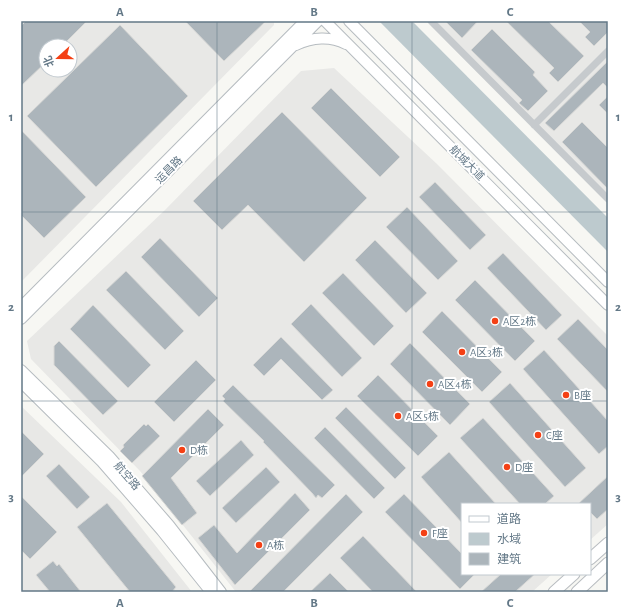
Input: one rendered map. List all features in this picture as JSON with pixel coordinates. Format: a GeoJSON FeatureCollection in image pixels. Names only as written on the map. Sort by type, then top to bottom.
{"type":"FeatureCollection","features":[{"type":"Feature","properties":{"kind":"main road"},"geometry":{"type":"LineString","coordinates":[[591,558],[608,543]]}},
{"type":"Feature","properties":{"kind":"main road"},"geometry":{"type":"LineString","coordinates":[[577,592],[608,563]]}},
{"type":"Feature","properties":{"kind":"main road"},"geometry":{"type":"LineString","coordinates":[[554,592],[573,575]]}},
{"type":"Feature","properties":{"kind":"street"},"geometry":{"type":"LineString","coordinates":[[292,21],[287,45],[317,38],[339,40],[351,47]]}},
{"type":"Feature","properties":{"kind":"street","name":"运昌路"},"geometry":{"type":"LineString","coordinates":[[21,319],[287,45],[305,21]]}},
{"type":"Feature","properties":{"kind":"street","name":"运昌路"},"geometry":{"type":"LineString","coordinates":[[21,306],[287,45],[318,21]]}},
{"type":"Feature","properties":{"kind":"street","name":"航城大道"},"geometry":{"type":"LineString","coordinates":[[325,21],[608,305]]}},
{"type":"Feature","properties":{"kind":"street","name":"航城大道"},"geometry":{"type":"LineString","coordinates":[[349,21],[608,282]]}},
{"type":"Feature","properties":{"kind":"street"},"geometry":{"type":"LineString","coordinates":[[432,21],[608,199]]}},
{"type":"Feature","properties":{"kind":"street"},"geometry":{"type":"LineString","coordinates":[[534,125],[608,51]]}},
{"type":"Feature","properties":{"kind":"street","name":"航空路"},"geometry":{"type":"LineString","coordinates":[[21,370],[109,456],[169,525],[221,592]]}},
{"type":"Feature","properties":{"kind":"street","name":"航空路"},"geometry":{"type":"LineString","coordinates":[[21,382],[102,462],[162,530],[211,592]]}},
{"type":"Feature","properties":{"kind":"shaded area"},"geometry":{"type":"Polygon","coordinates":[[[21,21],[274,21],[274,25],[21,282],[21,21]]]}},
{"type":"Feature","properties":{"kind":"shaded area"},"geometry":{"type":"Polygon","coordinates":[[[431,21],[608,21],[608,199],[431,21]]]}},
{"type":"Feature","properties":{"kind":"shaded area"},"geometry":{"type":"Polygon","coordinates":[[[334,68],[437,164],[608,336],[608,524],[591,539],[591,503],[461,503],[461,575],[551,575],[532,592],[236,592],[140,471],[31,359],[27,341],[165,210],[301,71],[334,68]]]}},
{"type":"Feature","properties":{"kind":"shaded area"},"geometry":{"type":"Polygon","coordinates":[[[21,406],[121,502],[192,592],[21,592],[21,406]]]}},
{"type":"Feature","properties":{"kind":"water"},"geometry":{"type":"Polygon","coordinates":[[[379,21],[412,21],[608,218],[608,252],[379,21]]]}},
{"type":"Feature","properties":{"kind":"building"},"geometry":{"type":"Polygon","coordinates":[[[26,21],[87,21],[70,38],[38,38],[38,70],[21,86],[21,26],[26,21]]]}},
{"type":"Feature","properties":{"kind":"building"},"geometry":{"type":"Polygon","coordinates":[[[185,21],[266,21],[224,61],[185,21]]]}},
{"type":"Feature","properties":{"kind":"building"},"geometry":{"type":"Polygon","coordinates":[[[445,21],[478,21],[462,38],[445,21]]]}},
{"type":"Feature","properties":{"kind":"building"},"geometry":{"type":"Polygon","coordinates":[[[506,21],[548,21],[584,56],[558,82],[549,73],[554,68],[506,21]]]}},
{"type":"Feature","properties":{"kind":"building"},"geometry":{"type":"Polygon","coordinates":[[[579,21],[608,21],[608,32],[594,46],[585,37],[590,32],[579,21]]]}},
{"type":"Feature","properties":{"kind":"building"},"geometry":{"type":"Polygon","coordinates":[[[120,25],[188,96],[96,187],[27,116],[66,78],[78,78],[78,66],[120,25]]]}},
{"type":"Feature","properties":{"kind":"building"},"geometry":{"type":"Polygon","coordinates":[[[492,29],[535,72],[533,75],[548,91],[528,111],[519,103],[522,100],[471,50],[492,29]]]}},
{"type":"Feature","properties":{"kind":"building"},"geometry":{"type":"Polygon","coordinates":[[[608,61],[608,88],[603,83],[554,131],[545,123],[608,61]]]}},
{"type":"Feature","properties":{"kind":"building"},"geometry":{"type":"Polygon","coordinates":[[[331,88],[400,157],[380,177],[311,108],[331,88]]]}},
{"type":"Feature","properties":{"kind":"building"},"geometry":{"type":"Polygon","coordinates":[[[608,96],[608,114],[599,105],[608,96]]]}},
{"type":"Feature","properties":{"kind":"building"},"geometry":{"type":"Polygon","coordinates":[[[282,112],[367,198],[304,262],[248,205],[222,230],[193,201],[282,112]]]}},
{"type":"Feature","properties":{"kind":"building"},"geometry":{"type":"Polygon","coordinates":[[[582,122],[608,148],[608,189],[562,142],[582,122]]]}},
{"type":"Feature","properties":{"kind":"building"},"geometry":{"type":"Polygon","coordinates":[[[21,130],[86,197],[44,238],[21,215],[21,130]]]}},
{"type":"Feature","properties":{"kind":"building"},"geometry":{"type":"Polygon","coordinates":[[[435,182],[486,235],[470,250],[419,197],[435,182]]]}},
{"type":"Feature","properties":{"kind":"building"},"geometry":{"type":"Polygon","coordinates":[[[407,207],[458,261],[438,280],[386,227],[407,207]]]}},
{"type":"Feature","properties":{"kind":"building"},"geometry":{"type":"Polygon","coordinates":[[[160,238],[218,298],[199,317],[141,257],[160,238]]]}},
{"type":"Feature","properties":{"kind":"building"},"geometry":{"type":"Polygon","coordinates":[[[375,240],[427,293],[406,313],[355,260],[375,240]]]}},
{"type":"Feature","properties":{"kind":"building"},"geometry":{"type":"Polygon","coordinates":[[[503,253],[562,315],[546,330],[487,268],[503,253]]]}},
{"type":"Feature","properties":{"kind":"building"},"geometry":{"type":"Polygon","coordinates":[[[126,271],[184,331],[165,350],[106,290],[126,271]]]}},
{"type":"Feature","properties":{"kind":"building"},"geometry":{"type":"Polygon","coordinates":[[[343,273],[394,326],[374,346],[322,293],[343,273]]]}},
{"type":"Feature","properties":{"kind":"building","name":"A区2栋"},"geometry":{"type":"Polygon","coordinates":[[[475,280],[535,341],[515,361],[455,300],[475,280]]]}},
{"type":"Feature","properties":{"kind":"building"},"geometry":{"type":"Polygon","coordinates":[[[311,304],[362,358],[342,377],[291,324],[311,304]]]}},
{"type":"Feature","properties":{"kind":"building"},"geometry":{"type":"Polygon","coordinates":[[[93,305],[151,365],[128,388],[70,329],[93,305]]]}},
{"type":"Feature","properties":{"kind":"building","name":"A区3栋"},"geometry":{"type":"Polygon","coordinates":[[[442,311],[502,372],[482,392],[422,332],[442,311]]]}},
{"type":"Feature","properties":{"kind":"building"},"geometry":{"type":"Polygon","coordinates":[[[578,319],[608,350],[608,392],[557,339],[578,319]]]}},
{"type":"Feature","properties":{"kind":"building"},"geometry":{"type":"Polygon","coordinates":[[[281,337],[333,390],[322,400],[281,359],[264,376],[253,365],[281,337]]]}},
{"type":"Feature","properties":{"kind":"building"},"geometry":{"type":"Polygon","coordinates":[[[59,341],[118,401],[103,415],[54,365],[54,346],[59,341]]]}},
{"type":"Feature","properties":{"kind":"building","name":"A区4栋"},"geometry":{"type":"Polygon","coordinates":[[[410,343],[470,404],[450,425],[390,364],[410,343]]]}},
{"type":"Feature","properties":{"kind":"building","name":"B座"},"geometry":{"type":"Polygon","coordinates":[[[544,350],[608,421],[608,446],[599,454],[523,369],[544,350]]]}},
{"type":"Feature","properties":{"kind":"building","name":"D栋"},"geometry":{"type":"Polygon","coordinates":[[[196,360],[216,380],[174,422],[154,402],[196,360]]]}},
{"type":"Feature","properties":{"kind":"building","name":"A区5栋"},"geometry":{"type":"Polygon","coordinates":[[[378,375],[438,436],[418,456],[357,396],[378,375]]]}},
{"type":"Feature","properties":{"kind":"building","name":"C座"},"geometry":{"type":"Polygon","coordinates":[[[510,383],[586,468],[565,487],[489,402],[510,383]]]}},
{"type":"Feature","properties":{"kind":"building"},"geometry":{"type":"Polygon","coordinates":[[[233,385],[335,485],[322,498],[318,495],[316,498],[263,442],[264,441],[223,401],[225,399],[222,396],[233,385]]]}},
{"type":"Feature","properties":{"kind":"building"},"geometry":{"type":"Polygon","coordinates":[[[346,407],[406,468],[395,479],[335,418],[346,407]]]}},
{"type":"Feature","properties":{"kind":"building","name":"D栋"},"geometry":{"type":"Polygon","coordinates":[[[208,409],[224,425],[171,478],[197,513],[182,525],[142,476],[208,409]]]}},
{"type":"Feature","properties":{"kind":"building","name":"D座"},"geometry":{"type":"Polygon","coordinates":[[[483,418],[554,496],[546,503],[519,503],[460,438],[483,418]]]}},
{"type":"Feature","properties":{"kind":"building"},"geometry":{"type":"Polygon","coordinates":[[[144,424],[146,426],[148,424],[160,436],[132,463],[120,451],[124,447],[123,445],[144,424]]]}},
{"type":"Feature","properties":{"kind":"building"},"geometry":{"type":"Polygon","coordinates":[[[325,427],[385,488],[374,499],[314,438],[325,427]]]}},
{"type":"Feature","properties":{"kind":"building"},"geometry":{"type":"Polygon","coordinates":[[[21,431],[44,454],[21,477],[21,431]]]}},
{"type":"Feature","properties":{"kind":"building"},"geometry":{"type":"Polygon","coordinates":[[[241,440],[254,455],[210,496],[196,481],[241,440]]]}},
{"type":"Feature","properties":{"kind":"building"},"geometry":{"type":"Polygon","coordinates":[[[449,452],[495,503],[461,503],[461,522],[421,477],[449,452]]]}},
{"type":"Feature","properties":{"kind":"building"},"geometry":{"type":"Polygon","coordinates":[[[59,464],[90,497],[77,509],[46,476],[59,464]]]}},
{"type":"Feature","properties":{"kind":"building"},"geometry":{"type":"Polygon","coordinates":[[[266,467],[280,482],[236,523],[222,508],[266,467]]]}},
{"type":"Feature","properties":{"kind":"building"},"geometry":{"type":"Polygon","coordinates":[[[608,476],[608,509],[597,519],[591,513],[591,503],[579,503],[608,476]]]}},
{"type":"Feature","properties":{"kind":"building","name":"A栋"},"geometry":{"type":"Polygon","coordinates":[[[295,493],[310,510],[235,585],[198,538],[214,525],[237,553],[295,493]]]}},
{"type":"Feature","properties":{"kind":"building"},"geometry":{"type":"Polygon","coordinates":[[[346,494],[363,512],[283,592],[249,592],[346,494]]]}},
{"type":"Feature","properties":{"kind":"building","name":"F座"},"geometry":{"type":"Polygon","coordinates":[[[404,494],[461,553],[461,575],[474,575],[460,589],[385,512],[404,494]]]}},
{"type":"Feature","properties":{"kind":"building"},"geometry":{"type":"Polygon","coordinates":[[[21,496],[57,532],[30,559],[21,550],[21,496]]]}},
{"type":"Feature","properties":{"kind":"building"},"geometry":{"type":"Polygon","coordinates":[[[107,503],[176,587],[172,592],[130,592],[77,527],[107,503]]]}},
{"type":"Feature","properties":{"kind":"building"},"geometry":{"type":"Polygon","coordinates":[[[363,536],[417,592],[373,592],[340,558],[363,536]]]}},
{"type":"Feature","properties":{"kind":"building"},"geometry":{"type":"Polygon","coordinates":[[[53,561],[57,566],[59,564],[81,592],[50,592],[36,575],[53,561]]]}},
{"type":"Feature","properties":{"kind":"building"},"geometry":{"type":"Polygon","coordinates":[[[330,573],[349,592],[310,592],[330,573]]]}},
{"type":"Feature","properties":{"kind":"building"},"geometry":{"type":"Polygon","coordinates":[[[500,575],[534,575],[515,592],[481,592],[500,575]]]}},
{"type":"Feature","properties":{"kind":"place","name":"A区2栋"},"geometry":{"type":"Point","coordinates":[495,321]}},
{"type":"Feature","properties":{"kind":"place","name":"A区3栋"},"geometry":{"type":"Point","coordinates":[462,352]}},
{"type":"Feature","properties":{"kind":"place","name":"A区4栋"},"geometry":{"type":"Point","coordinates":[430,384]}},
{"type":"Feature","properties":{"kind":"place","name":"B座"},"geometry":{"type":"Point","coordinates":[566,395]}},
{"type":"Feature","properties":{"kind":"place","name":"A区5栋"},"geometry":{"type":"Point","coordinates":[398,416]}},
{"type":"Feature","properties":{"kind":"place","name":"C座"},"geometry":{"type":"Point","coordinates":[538,435]}},
{"type":"Feature","properties":{"kind":"place","name":"D栋"},"geometry":{"type":"Point","coordinates":[182,450]}},
{"type":"Feature","properties":{"kind":"place","name":"D座"},"geometry":{"type":"Point","coordinates":[507,467]}},
{"type":"Feature","properties":{"kind":"place","name":"F座"},"geometry":{"type":"Point","coordinates":[424,533]}},
{"type":"Feature","properties":{"kind":"place","name":"A栋"},"geometry":{"type":"Point","coordinates":[259,545]}}]}
